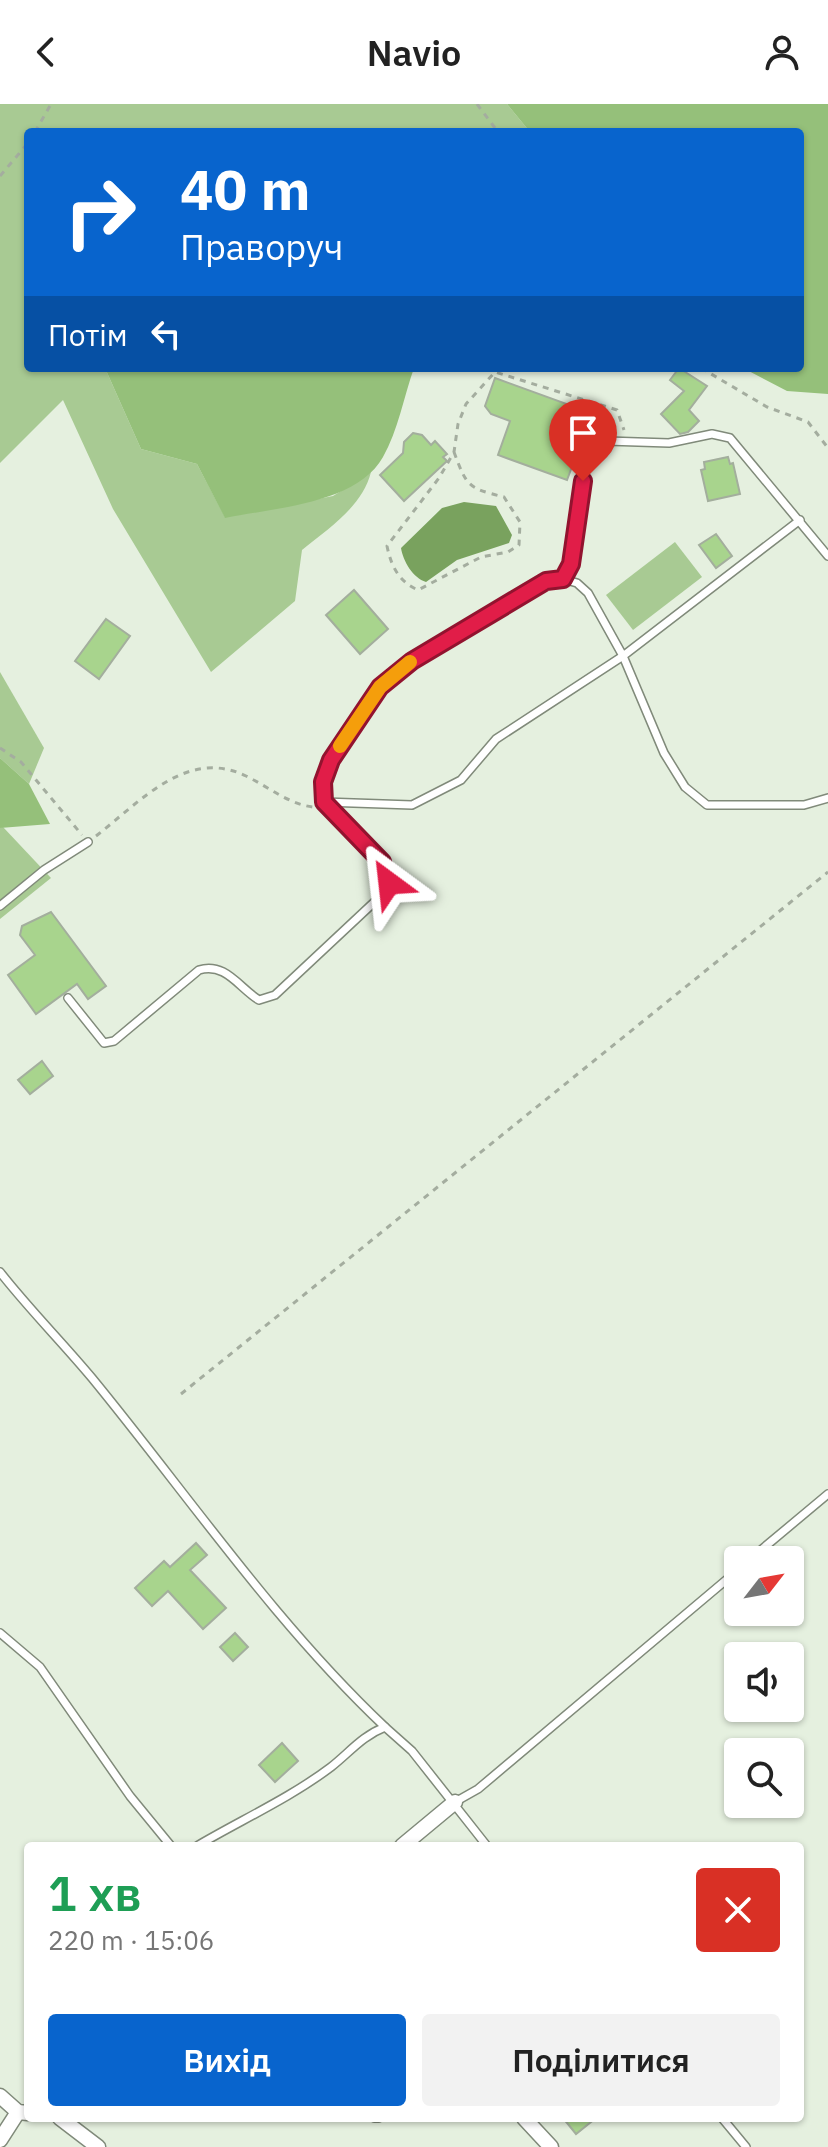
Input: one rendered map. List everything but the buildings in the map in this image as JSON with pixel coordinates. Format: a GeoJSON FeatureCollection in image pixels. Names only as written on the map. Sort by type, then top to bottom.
{"type":"FeatureCollection","features":[{"type":"Feature","properties":{"kind":"street"},"geometry":{"type":"LineString","coordinates":[[407,1842],[455,1802]]}},
{"type":"Feature","properties":{"kind":"street"},"geometry":{"type":"LineString","coordinates":[[0,2096],[23,2113],[0,2140]]}},
{"type":"Feature","properties":{"kind":"street"},"geometry":{"type":"LineString","coordinates":[[65,2122],[98,2147]]}},
{"type":"Feature","properties":{"kind":"street"},"geometry":{"type":"LineString","coordinates":[[528,2122],[551,2147]]}},
{"type":"Feature","properties":{"kind":"lane"},"geometry":{"type":"LineString","coordinates":[[563,579],[571,564],[587,453],[600,442],[669,443],[712,434],[730,438],[828,556]]}},
{"type":"Feature","properties":{"kind":"lane"},"geometry":{"type":"LineString","coordinates":[[324,802],[412,805],[461,780],[496,739],[623,656],[800,520]]}},
{"type":"Feature","properties":{"kind":"lane"},"geometry":{"type":"LineString","coordinates":[[68,998],[104,1043],[114,1041],[199,970],[209,967],[227,974],[259,1000],[275,995],[384,893],[389,883],[382,862],[324,802],[323,782],[331,760],[380,687],[412,661],[458,631],[546,581],[563,579],[577,583],[588,593],[623,656],[664,753],[685,787],[707,805],[804,805],[828,798]]}},
{"type":"Feature","properties":{"kind":"lane"},"geometry":{"type":"LineString","coordinates":[[0,906],[44,870],[88,842]]}},
{"type":"Feature","properties":{"kind":"lane"},"geometry":{"type":"LineString","coordinates":[[0,1272],[91,1377],[222,1545],[355,1699],[404,1743],[455,1802],[484,1842]]}},
{"type":"Feature","properties":{"kind":"lane"},"geometry":{"type":"LineString","coordinates":[[766,1546],[828,1494]]}},
{"type":"Feature","properties":{"kind":"lane"},"geometry":{"type":"LineString","coordinates":[[455,1802],[478,1789],[724,1582]]}},
{"type":"Feature","properties":{"kind":"lane"},"geometry":{"type":"LineString","coordinates":[[0,1633],[40,1667],[130,1796],[168,1842]]}},
{"type":"Feature","properties":{"kind":"lane"},"geometry":{"type":"LineString","coordinates":[[204,1842],[275,1802],[331,1766],[367,1734],[385,1727]]}},
{"type":"Feature","properties":{"kind":"lane"},"geometry":{"type":"LineString","coordinates":[[725,2122],[746,2147]]}},
{"type":"Feature","properties":{"kind":"path"},"geometry":{"type":"LineString","coordinates":[[37,128],[51,104]]}},
{"type":"Feature","properties":{"kind":"path"},"geometry":{"type":"LineString","coordinates":[[477,104],[495,128]]}},
{"type":"Feature","properties":{"kind":"path"},"geometry":{"type":"LineString","coordinates":[[0,176],[24,148]]}},
{"type":"Feature","properties":{"kind":"path"},"geometry":{"type":"LineString","coordinates":[[454,452],[465,482],[474,490],[504,497],[520,522],[519,545],[508,552],[481,557],[418,590],[405,585],[390,562],[387,546],[422,504],[454,452],[458,424],[466,404],[495,372],[617,410],[628,441]]}},
{"type":"Feature","properties":{"kind":"path"},"geometry":{"type":"LineString","coordinates":[[708,372],[767,407],[808,422],[828,448]]}},
{"type":"Feature","properties":{"kind":"path"},"geometry":{"type":"LineString","coordinates":[[0,748],[21,762],[88,842],[181,772],[201,766],[244,775],[296,805],[314,807],[324,802]]}},
{"type":"Feature","properties":{"kind":"path"},"geometry":{"type":"LineString","coordinates":[[181,1394],[828,872]]}},
{"type":"Feature","properties":{"kind":"shaded area"},"geometry":{"type":"Polygon","coordinates":[[[0,104],[507,104],[527,128],[24,128],[24,372],[107,372],[141,449],[197,464],[225,517],[333,496],[371,472],[352,506],[302,550],[295,601],[211,672],[113,509],[63,400],[0,463],[0,104]]]}},
{"type":"Feature","properties":{"kind":"shaded area"},"geometry":{"type":"Polygon","coordinates":[[[507,104],[828,104],[828,394],[787,391],[751,372],[804,372],[804,128],[527,128],[507,104]]]}},
{"type":"Feature","properties":{"kind":"shaded area"},"geometry":{"type":"Polygon","coordinates":[[[107,372],[413,372],[393,436],[371,473],[354,485],[312,501],[225,518],[197,464],[141,449],[107,372]]]}},
{"type":"Feature","properties":{"kind":"shaded area"},"geometry":{"type":"Polygon","coordinates":[[[464,502],[496,506],[512,535],[509,543],[457,560],[426,582],[421,580],[409,568],[401,548],[442,508],[464,502]]]}},
{"type":"Feature","properties":{"kind":"shaded area"},"geometry":{"type":"Polygon","coordinates":[[[675,542],[702,577],[633,630],[606,595],[675,542]]]}},
{"type":"Feature","properties":{"kind":"shaded area"},"geometry":{"type":"Polygon","coordinates":[[[0,672],[44,748],[29,784],[0,758],[0,672]]]}},
{"type":"Feature","properties":{"kind":"shaded area"},"geometry":{"type":"Polygon","coordinates":[[[0,758],[29,784],[50,824],[0,828],[0,758]]]}},
{"type":"Feature","properties":{"kind":"shaded area"},"geometry":{"type":"Polygon","coordinates":[[[3,827],[51,878],[0,919],[0,828],[3,827]]]}},
{"type":"Feature","properties":{"kind":"slow traffic"},"geometry":{"type":"LineString","coordinates":[[340,746],[380,687],[410,662]]}},
{"type":"Feature","properties":{"kind":"route"},"geometry":{"type":"LineString","coordinates":[[389,883],[388,872],[382,862],[324,802],[323,782],[331,760],[380,687],[412,661],[546,581],[563,579],[571,564],[583,481]]}}]}
